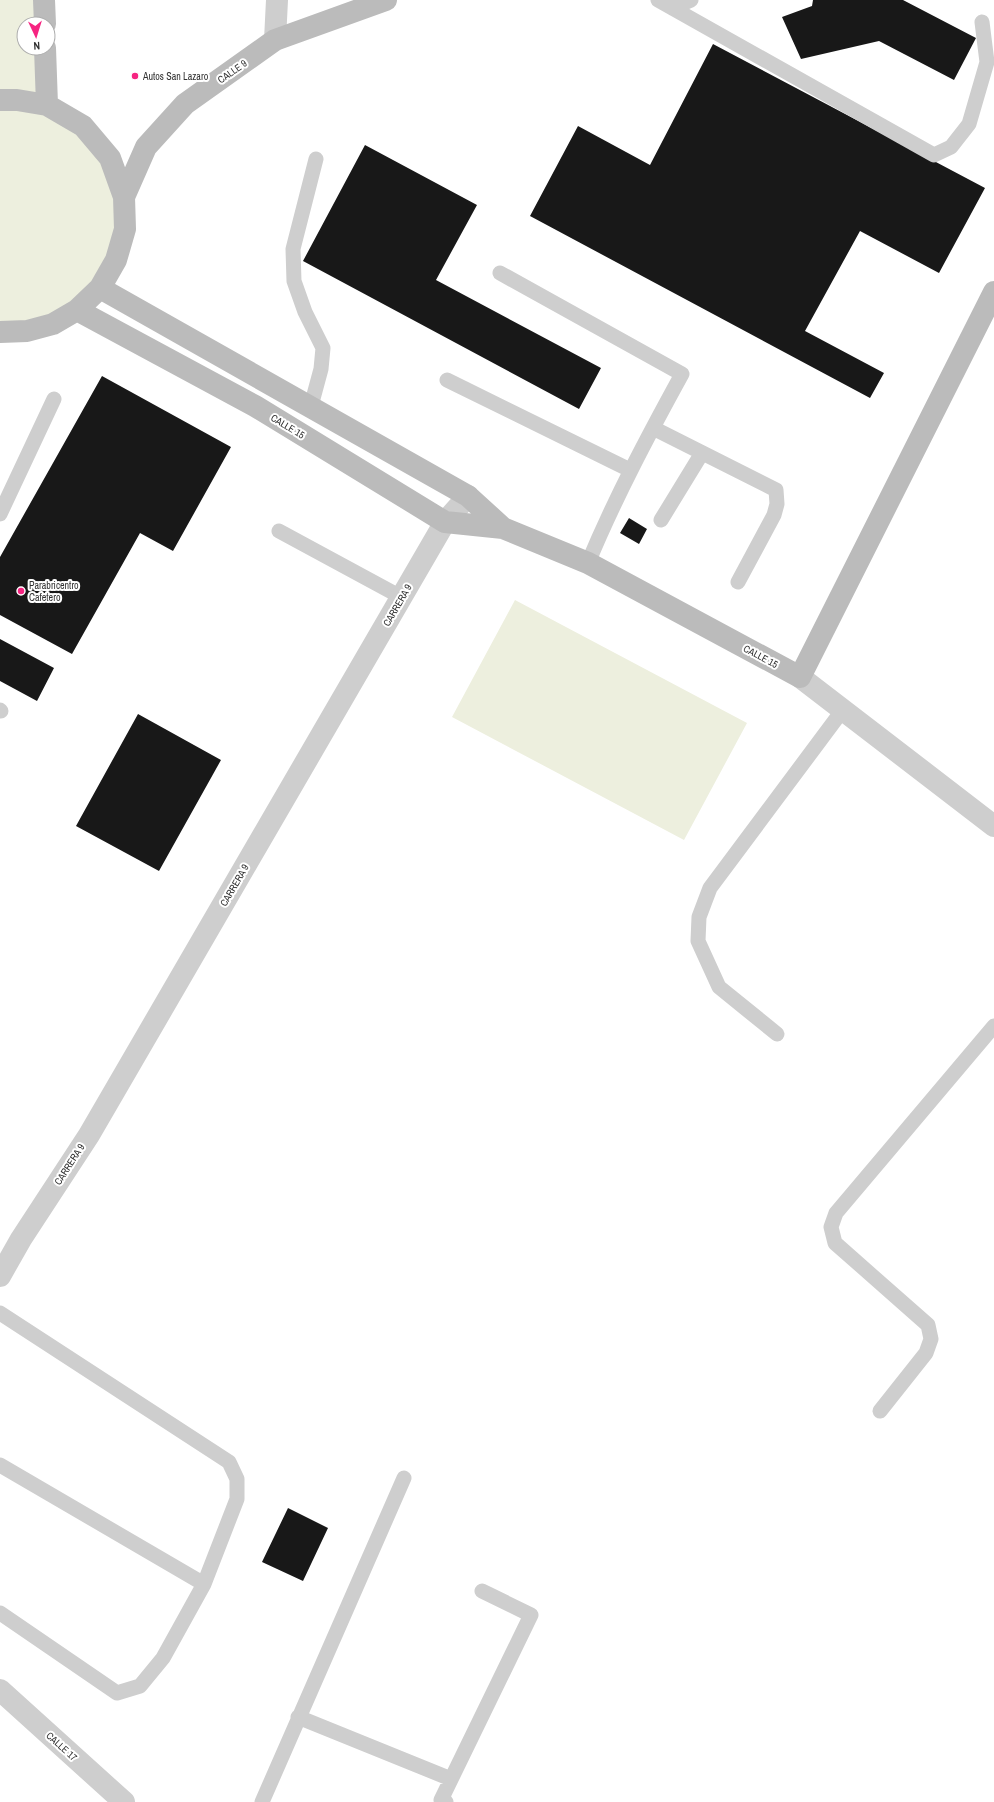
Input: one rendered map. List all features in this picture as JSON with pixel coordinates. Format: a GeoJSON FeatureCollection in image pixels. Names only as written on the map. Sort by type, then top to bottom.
{"type":"FeatureCollection","features":[{"type":"Feature","properties":{"kind":"main road"},"geometry":{"type":"LineString","coordinates":[[44,0],[44,16]]}},
{"type":"Feature","properties":{"kind":"main road","name":"CALLE 9"},"geometry":{"type":"LineString","coordinates":[[124,197],[146,147],[185,104],[275,40],[386,0]]}},
{"type":"Feature","properties":{"kind":"main road"},"geometry":{"type":"LineString","coordinates":[[45,56],[46,105]]}},
{"type":"Feature","properties":{"kind":"main road"},"geometry":{"type":"LineString","coordinates":[[0,100],[17,100],[46,105],[83,126],[110,158],[124,197],[125,229],[116,260],[100,288],[77,310],[53,324],[27,331],[0,332]]}},
{"type":"Feature","properties":{"kind":"main road","name":"CALLE 15"},"geometry":{"type":"LineString","coordinates":[[100,288],[468,496],[503,528]]}},
{"type":"Feature","properties":{"kind":"main road"},"geometry":{"type":"LineString","coordinates":[[800,677],[994,292]]}},
{"type":"Feature","properties":{"kind":"main road","name":"CALLE 15"},"geometry":{"type":"LineString","coordinates":[[77,310],[255,406],[445,522],[503,528],[588,563],[800,677]]}},
{"type":"Feature","properties":{"kind":"street"},"geometry":{"type":"LineString","coordinates":[[275,40],[277,0]]}},
{"type":"Feature","properties":{"kind":"street","name":"CARRERA 9"},"geometry":{"type":"LineString","coordinates":[[0,1276],[21,1239],[89,1135],[445,522],[468,496]]}},
{"type":"Feature","properties":{"kind":"street","name":"CALLE 15"},"geometry":{"type":"LineString","coordinates":[[800,677],[842,711],[994,826]]}},
{"type":"Feature","properties":{"kind":"street","name":"CALLE 17"},"geometry":{"type":"LineString","coordinates":[[0,1690],[124,1802]]}},
{"type":"Feature","properties":{"kind":"lane"},"geometry":{"type":"LineString","coordinates":[[658,0],[934,155],[951,147],[969,124],[987,62],[982,22]]}},
{"type":"Feature","properties":{"kind":"lane"},"geometry":{"type":"LineString","coordinates":[[672,8],[691,0]]}},
{"type":"Feature","properties":{"kind":"lane"},"geometry":{"type":"LineString","coordinates":[[311,406],[321,369],[323,348],[305,312],[294,280],[293,249],[316,159]]}},
{"type":"Feature","properties":{"kind":"lane"},"geometry":{"type":"LineString","coordinates":[[500,273],[682,374],[630,470],[604,524],[588,563]]}},
{"type":"Feature","properties":{"kind":"lane"},"geometry":{"type":"LineString","coordinates":[[447,380],[630,470]]}},
{"type":"Feature","properties":{"kind":"lane"},"geometry":{"type":"LineString","coordinates":[[0,514],[54,399]]}},
{"type":"Feature","properties":{"kind":"lane"},"geometry":{"type":"LineString","coordinates":[[653,428],[776,490],[777,504],[774,515],[738,582]]}},
{"type":"Feature","properties":{"kind":"lane"},"geometry":{"type":"LineString","coordinates":[[661,520],[702,453]]}},
{"type":"Feature","properties":{"kind":"lane"},"geometry":{"type":"LineString","coordinates":[[279,531],[402,597]]}},
{"type":"Feature","properties":{"kind":"lane"},"geometry":{"type":"LineString","coordinates":[[778,1034],[719,987],[698,941],[699,917],[710,888],[842,711]]}},
{"type":"Feature","properties":{"kind":"lane"},"geometry":{"type":"LineString","coordinates":[[880,1411],[926,1353],[931,1339],[928,1325],[835,1242],[831,1228],[836,1213],[994,1026]]}},
{"type":"Feature","properties":{"kind":"lane"},"geometry":{"type":"LineString","coordinates":[[0,1313],[229,1462],[237,1479],[237,1499],[204,1584],[158,1663],[140,1686],[117,1693],[0,1613]]}},
{"type":"Feature","properties":{"kind":"lane"},"geometry":{"type":"LineString","coordinates":[[0,1466],[204,1584]]}},
{"type":"Feature","properties":{"kind":"lane"},"geometry":{"type":"LineString","coordinates":[[262,1802],[404,1478]]}},
{"type":"Feature","properties":{"kind":"lane"},"geometry":{"type":"LineString","coordinates":[[446,1802],[442,1800],[451,1779],[531,1615],[482,1591]]}},
{"type":"Feature","properties":{"kind":"lane"},"geometry":{"type":"LineString","coordinates":[[298,1717],[451,1779]]}},
{"type":"Feature","properties":{"kind":"green space"},"geometry":{"type":"Polygon","coordinates":[[[0,0],[44,0],[45,16],[16,16],[16,56],[45,56],[47,105],[110,158],[125,229],[89,300],[0,332],[0,0]]]}},
{"type":"Feature","properties":{"kind":"green space"},"geometry":{"type":"Polygon","coordinates":[[[515,600],[747,723],[684,840],[452,717],[515,600]]]}},
{"type":"Feature","properties":{"kind":"building"},"geometry":{"type":"Polygon","coordinates":[[[813,0],[903,0],[976,38],[954,80],[879,41],[801,59],[782,17],[812,6],[813,0]]]}},
{"type":"Feature","properties":{"kind":"building"},"geometry":{"type":"Polygon","coordinates":[[[713,44],[985,188],[939,273],[860,231],[805,331],[884,373],[870,398],[530,216],[578,126],[650,165],[713,44]]]}},
{"type":"Feature","properties":{"kind":"building"},"geometry":{"type":"Polygon","coordinates":[[[365,145],[477,205],[436,280],[601,368],[579,409],[303,261],[365,145]]]}},
{"type":"Feature","properties":{"kind":"building"},"geometry":{"type":"Polygon","coordinates":[[[102,376],[231,447],[173,551],[140,533],[72,654],[0,615],[0,557],[102,376]]]}},
{"type":"Feature","properties":{"kind":"building"},"geometry":{"type":"Polygon","coordinates":[[[629,518],[647,529],[639,544],[620,533],[629,518]]]}},
{"type":"Feature","properties":{"kind":"building"},"geometry":{"type":"Polygon","coordinates":[[[0,639],[54,668],[37,701],[0,681],[0,639]]]}},
{"type":"Feature","properties":{"kind":"building"},"geometry":{"type":"Polygon","coordinates":[[[138,714],[221,760],[159,871],[76,826],[138,714]]]}},
{"type":"Feature","properties":{"kind":"building"},"geometry":{"type":"Polygon","coordinates":[[[288,1508],[328,1528],[303,1581],[262,1562],[288,1508]]]}},
{"type":"Feature","properties":{"kind":"place","name":"Autos San Lazaro"},"geometry":{"type":"Point","coordinates":[135,76]}},
{"type":"Feature","properties":{"kind":"place","name":"Parabricentro Cafetero"},"geometry":{"type":"Point","coordinates":[21,591]}}]}
